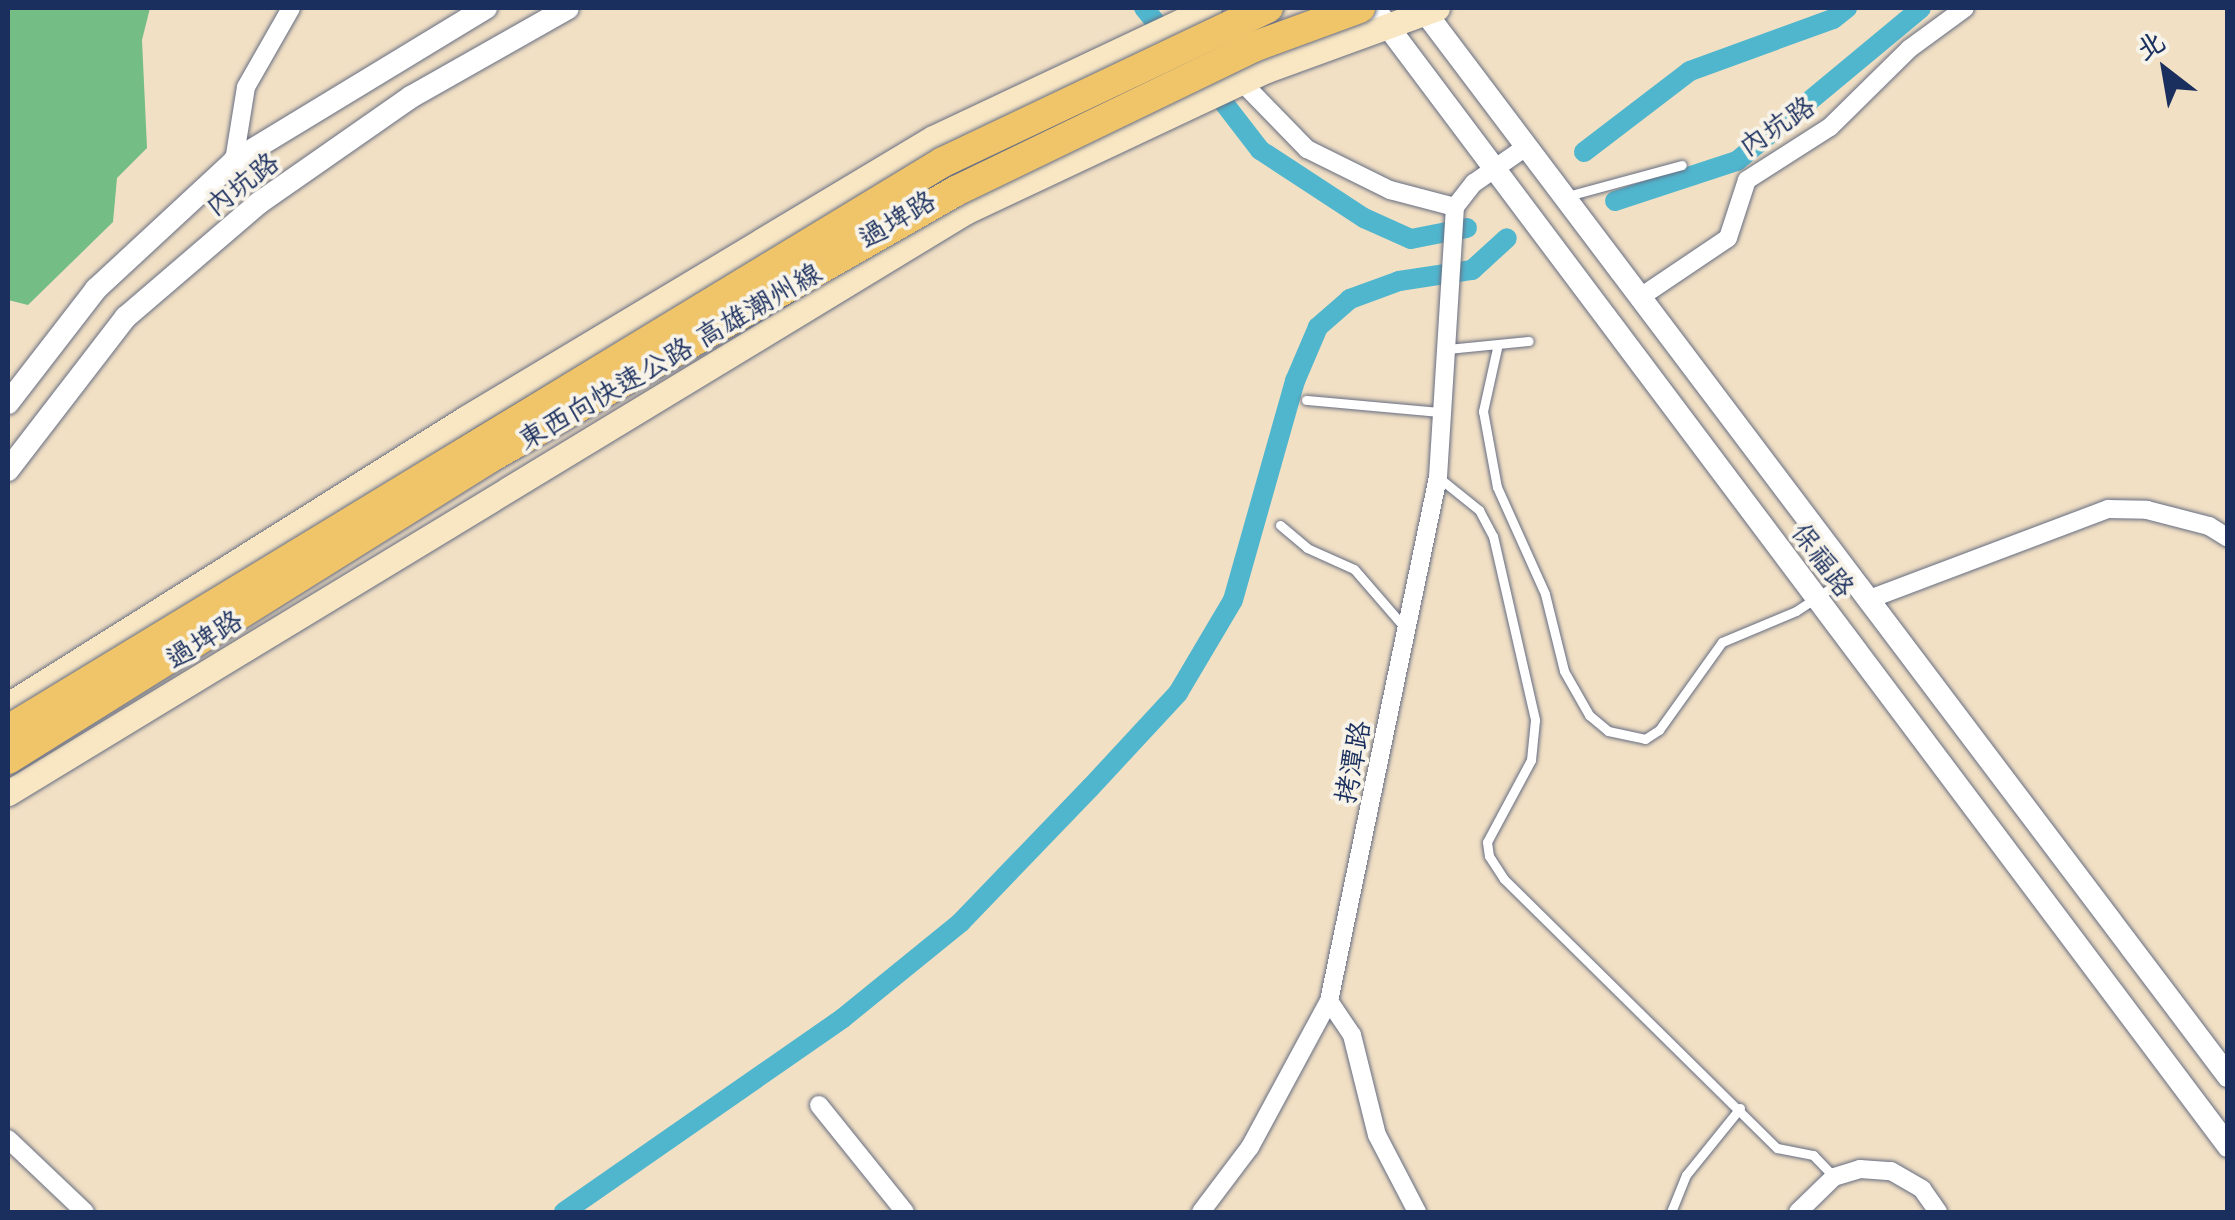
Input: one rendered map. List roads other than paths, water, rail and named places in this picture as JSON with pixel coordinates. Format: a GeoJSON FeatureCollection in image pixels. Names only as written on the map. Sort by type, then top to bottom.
{"type":"FeatureCollection","features":[{"type":"Feature","properties":{"kind":"highway","name":"東西向快速公路 高雄潮州線"},"geometry":{"type":"LineString","coordinates":[[8,730],[943,162],[1268,8]]}},
{"type":"Feature","properties":{"kind":"highway","name":"東西向快速公路 高雄潮州線"},"geometry":{"type":"LineString","coordinates":[[8,760],[491,457],[956,191],[1256,46],[1360,8]]}},
{"type":"Feature","properties":{"kind":"main road","name":"過埤路"},"geometry":{"type":"LineString","coordinates":[[8,793],[965,212],[1380,17],[1428,9]]}},
{"type":"Feature","properties":{"kind":"main road","name":"過埤路"},"geometry":{"type":"LineString","coordinates":[[8,705],[466,418],[933,138],[1188,14]]}},
{"type":"Feature","properties":{"kind":"street"},"geometry":{"type":"LineString","coordinates":[[234,161],[246,88],[290,8]]}},
{"type":"Feature","properties":{"kind":"street","name":"內坑路"},"geometry":{"type":"LineString","coordinates":[[8,403],[96,289],[234,161],[486,8]]}},
{"type":"Feature","properties":{"kind":"street","name":"內坑路"},"geometry":{"type":"LineString","coordinates":[[8,470],[126,317],[259,203],[411,98],[568,8]]}},
{"type":"Feature","properties":{"kind":"street","name":"內坑路"},"geometry":{"type":"LineString","coordinates":[[1639,298],[1728,238],[1747,180],[1830,127],[1909,49],[1965,8]]}},
{"type":"Feature","properties":{"kind":"street","name":"保福路"},"geometry":{"type":"LineString","coordinates":[[1428,9],[1523,149],[2228,1076]]}},
{"type":"Feature","properties":{"kind":"street"},"geometry":{"type":"LineString","coordinates":[[1188,14],[1236,85],[1307,149],[1390,190],[1454,212],[1494,169],[1523,149]]}},
{"type":"Feature","properties":{"kind":"street","name":"保福路"},"geometry":{"type":"LineString","coordinates":[[1380,17],[2228,1146]]}},
{"type":"Feature","properties":{"kind":"street","name":"拷潭路"},"geometry":{"type":"LineString","coordinates":[[1201,1212],[1259,1132],[1329,1000],[1438,478],[1454,212]]}},
{"type":"Feature","properties":{"kind":"street"},"geometry":{"type":"LineString","coordinates":[[1867,600],[2108,510],[2147,510],[2209,526],[2228,538]]}},
{"type":"Feature","properties":{"kind":"street"},"geometry":{"type":"LineString","coordinates":[[1329,1000],[1352,1034],[1377,1135],[1417,1212]]}},
{"type":"Feature","properties":{"kind":"street"},"geometry":{"type":"LineString","coordinates":[[819,1105],[905,1212]]}},
{"type":"Feature","properties":{"kind":"street"},"geometry":{"type":"LineString","coordinates":[[8,1139],[84,1212]]}},
{"type":"Feature","properties":{"kind":"street"},"geometry":{"type":"LineString","coordinates":[[1798,1212],[1834,1177],[1860,1169],[1891,1171],[1922,1189],[1938,1212]]}},
{"type":"Feature","properties":{"kind":"lane"},"geometry":{"type":"LineString","coordinates":[[1562,198],[1682,166]]}},
{"type":"Feature","properties":{"kind":"lane"},"geometry":{"type":"LineString","coordinates":[[1444,350],[1497,348],[1530,341]]}},
{"type":"Feature","properties":{"kind":"lane"},"geometry":{"type":"LineString","coordinates":[[1497,348],[1484,411],[1497,487],[1545,594],[1564,671],[1598,723],[1645,739],[1659,730],[1722,642],[1817,599],[1849,576]]}},
{"type":"Feature","properties":{"kind":"lane"},"geometry":{"type":"LineString","coordinates":[[1306,400],[1440,412]]}},
{"type":"Feature","properties":{"kind":"lane"},"geometry":{"type":"LineString","coordinates":[[1438,478],[1478,510],[1493,536],[1535,720],[1530,760],[1487,842],[1488,856],[1504,879],[1575,944],[1658,1034],[1740,1108],[1777,1148],[1813,1154],[1834,1177]]}},
{"type":"Feature","properties":{"kind":"lane"},"geometry":{"type":"LineString","coordinates":[[1280,525],[1308,548],[1354,569],[1406,629]]}},
{"type":"Feature","properties":{"kind":"lane"},"geometry":{"type":"LineString","coordinates":[[1671,1212],[1686,1175],[1740,1108]]}},
{"type":"Feature","properties":{"kind":"waterway"},"geometry":{"type":"LineString","coordinates":[[1144,8],[1171,41]]}},
{"type":"Feature","properties":{"kind":"waterway"},"geometry":{"type":"LineString","coordinates":[[1584,152],[1690,71],[1833,19],[1847,8]]}},
{"type":"Feature","properties":{"kind":"waterway"},"geometry":{"type":"LineString","coordinates":[[1615,201],[1737,161],[1921,8]]}},
{"type":"Feature","properties":{"kind":"waterway"},"geometry":{"type":"LineString","coordinates":[[1210,85],[1260,150],[1364,218],[1411,239],[1467,228]]}},
{"type":"Feature","properties":{"kind":"waterway"},"geometry":{"type":"LineString","coordinates":[[564,1212],[843,1018],[961,922],[1178,693],[1233,600],[1295,381],[1318,327],[1350,299],[1399,281],[1472,270],[1507,238]]}}]}
